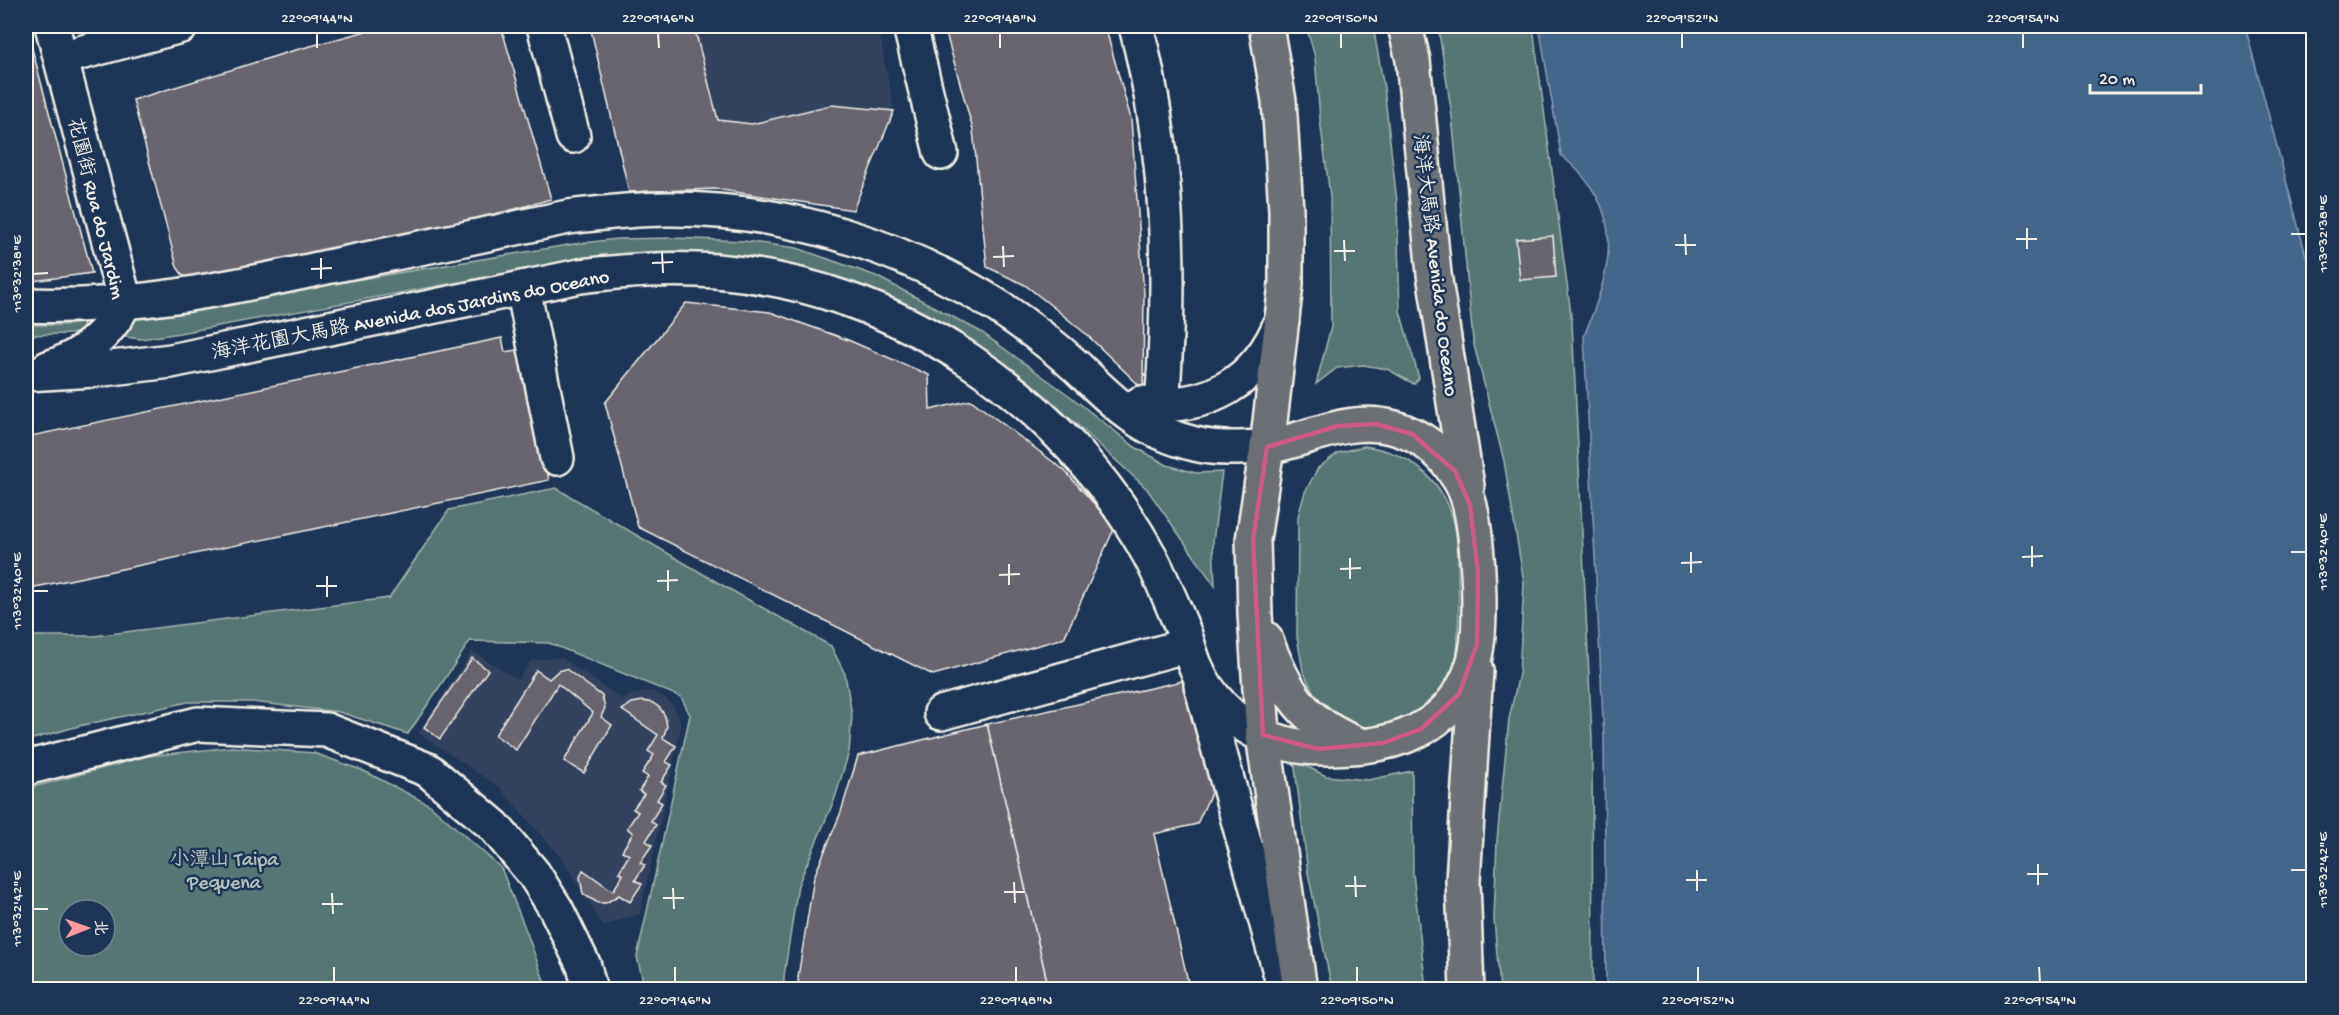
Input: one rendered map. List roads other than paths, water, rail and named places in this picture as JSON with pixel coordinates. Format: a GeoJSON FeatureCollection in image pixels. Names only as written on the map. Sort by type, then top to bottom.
{"type":"FeatureCollection","features":[{"type":"Feature","properties":{"kind":"main road"},"geometry":{"type":"LineString","coordinates":[[1266,26],[1279,101],[1286,210],[1283,316],[1253,540],[1255,614],[1263,735],[1300,990]]}},
{"type":"Feature","properties":{"kind":"main road","name":"海洋大馬路 Avenida do Oceano"},"geometry":{"type":"LineString","coordinates":[[1405,26],[1413,60],[1434,274],[1470,506]]}},
{"type":"Feature","properties":{"kind":"main road"},"geometry":{"type":"LineString","coordinates":[[1267,447],[1288,443],[1338,426],[1358,423],[1394,428],[1412,434],[1442,457],[1455,471],[1470,506],[1478,573],[1477,644],[1463,881],[1467,990]]}},
{"type":"Feature","properties":{"kind":"main road"},"geometry":{"type":"LineString","coordinates":[[1255,614],[1278,673],[1290,693],[1305,711],[1323,726],[1343,738],[1365,746]]}},
{"type":"Feature","properties":{"kind":"main road"},"geometry":{"type":"LineString","coordinates":[[1263,735],[1274,741],[1307,748],[1365,746],[1405,736],[1420,729],[1448,708],[1468,678],[1477,644]]}},
{"type":"Feature","properties":{"kind":"street","name":"花園街 Rua do Jardim"},"geometry":{"type":"LineString","coordinates":[[26,373],[75,357],[107,331],[125,302],[52,26]]}},
{"type":"Feature","properties":{"kind":"street"},"geometry":{"type":"LineString","coordinates":[[61,58],[181,26]]}},
{"type":"Feature","properties":{"kind":"street"},"geometry":{"type":"LineString","coordinates":[[544,26],[573,136]]}},
{"type":"Feature","properties":{"kind":"street"},"geometry":{"type":"LineString","coordinates":[[910,26],[941,153]]}},
{"type":"Feature","properties":{"kind":"street"},"geometry":{"type":"LineString","coordinates":[[1136,26],[1160,148],[1167,237],[1168,327],[1162,406]]}},
{"type":"Feature","properties":{"kind":"street"},"geometry":{"type":"LineString","coordinates":[[26,305],[53,306],[125,302],[206,293],[568,218],[617,211],[668,209],[719,211],[769,217],[817,227],[911,260],[956,282],[1000,308],[1040,337],[1112,402],[1137,420],[1165,434],[1194,444],[1225,448],[1267,447]]}},
{"type":"Feature","properties":{"kind":"street","name":"海洋花園大馬路 Avenida dos Jardins do Oceano"},"geometry":{"type":"LineString","coordinates":[[26,373],[95,370],[171,361],[580,276],[625,271],[671,269],[716,271],[761,277],[826,293],[890,316],[930,336],[1005,385],[1039,415],[1093,472],[1150,556],[1170,597],[1205,686],[1236,718],[1263,735]]}},
{"type":"Feature","properties":{"kind":"street"},"geometry":{"type":"LineString","coordinates":[[523,288],[557,458]]}},
{"type":"Feature","properties":{"kind":"street"},"geometry":{"type":"LineString","coordinates":[[1083,374],[1100,387],[1119,397],[1138,403],[1162,406],[1199,401],[1219,393],[1252,369],[1265,353],[1283,316]]}},
{"type":"Feature","properties":{"kind":"street"},"geometry":{"type":"LineString","coordinates":[[941,713],[1192,655],[1285,990]]}},
{"type":"Feature","properties":{"kind":"street"},"geometry":{"type":"LineString","coordinates":[[26,768],[198,724],[326,730],[428,770],[494,826],[534,874],[556,909],[584,966],[590,990]]}},
{"type":"Feature","properties":{"kind":"park label","name":"小潭山 Taipa Pequena"},"geometry":{"type":"Point","coordinates":[224,870]}}]}
